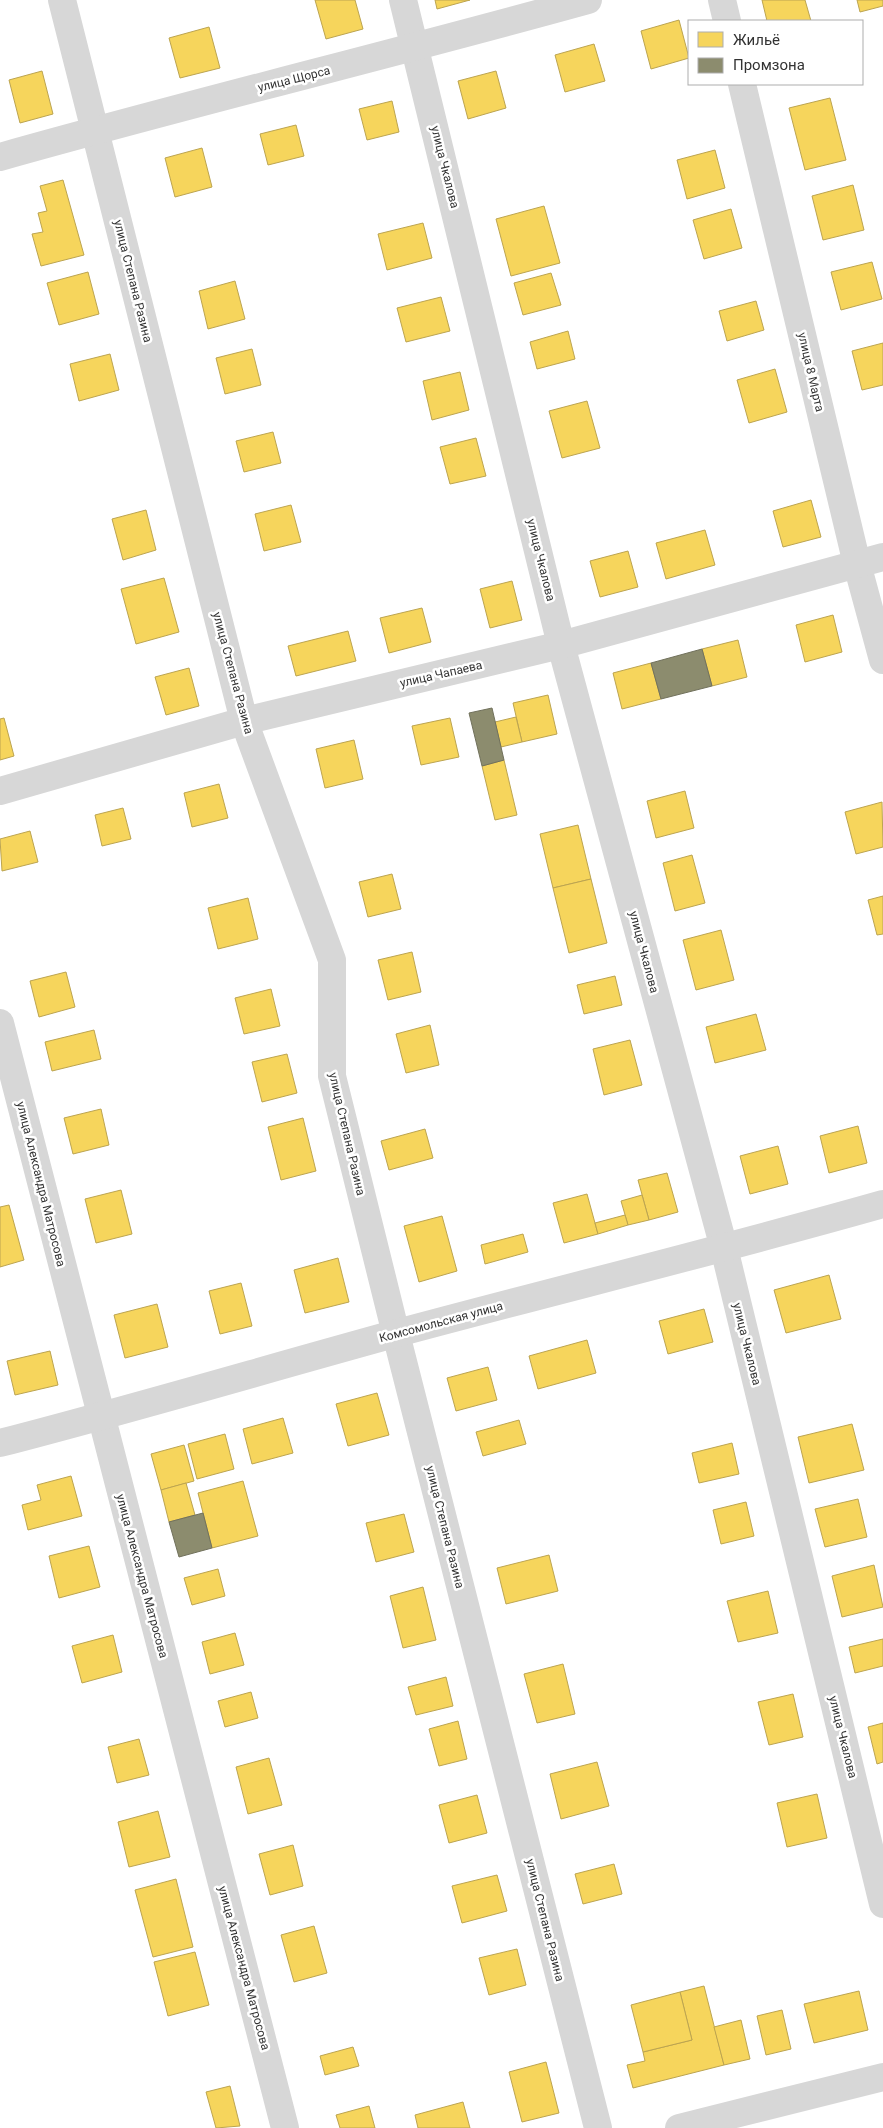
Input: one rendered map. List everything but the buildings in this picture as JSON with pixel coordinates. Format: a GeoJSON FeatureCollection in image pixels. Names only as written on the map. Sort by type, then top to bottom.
{"type":"FeatureCollection","features":[{"type":"Feature","properties":{"kind":"street","name":"улица Степана Разина"},"geometry":{"type":"LineString","coordinates":[[62,0],[244,721],[332,960],[332,1076],[598,2128]]}},
{"type":"Feature","properties":{"kind":"street","name":"улица Чкалова"},"geometry":{"type":"LineString","coordinates":[[403,0],[561,645],[724,1248],[883,1904]]}},
{"type":"Feature","properties":{"kind":"street","name":"улица Щорса"},"geometry":{"type":"LineString","coordinates":[[0,156],[416,48],[588,0]]}},
{"type":"Feature","properties":{"kind":"street"},"geometry":{"type":"LineString","coordinates":[[722,0],[727,20]]}},
{"type":"Feature","properties":{"kind":"street","name":"улица 8 Марта"},"geometry":{"type":"LineString","coordinates":[[742,85],[857,564],[883,660]]}},
{"type":"Feature","properties":{"kind":"street","name":"улица Чапаева"},"geometry":{"type":"LineString","coordinates":[[0,791],[244,721],[561,645],[883,557]]}},
{"type":"Feature","properties":{"kind":"street","name":"улица Александра Матросова"},"geometry":{"type":"LineString","coordinates":[[0,1023],[285,2128]]}},
{"type":"Feature","properties":{"kind":"street","name":"Комсомольская улица"},"geometry":{"type":"LineString","coordinates":[[0,1443],[101,1417],[396,1334],[724,1248],[883,1204]]}},
{"type":"Feature","properties":{"kind":"street"},"geometry":{"type":"LineString","coordinates":[[679,2128],[883,2077]]}}]}
